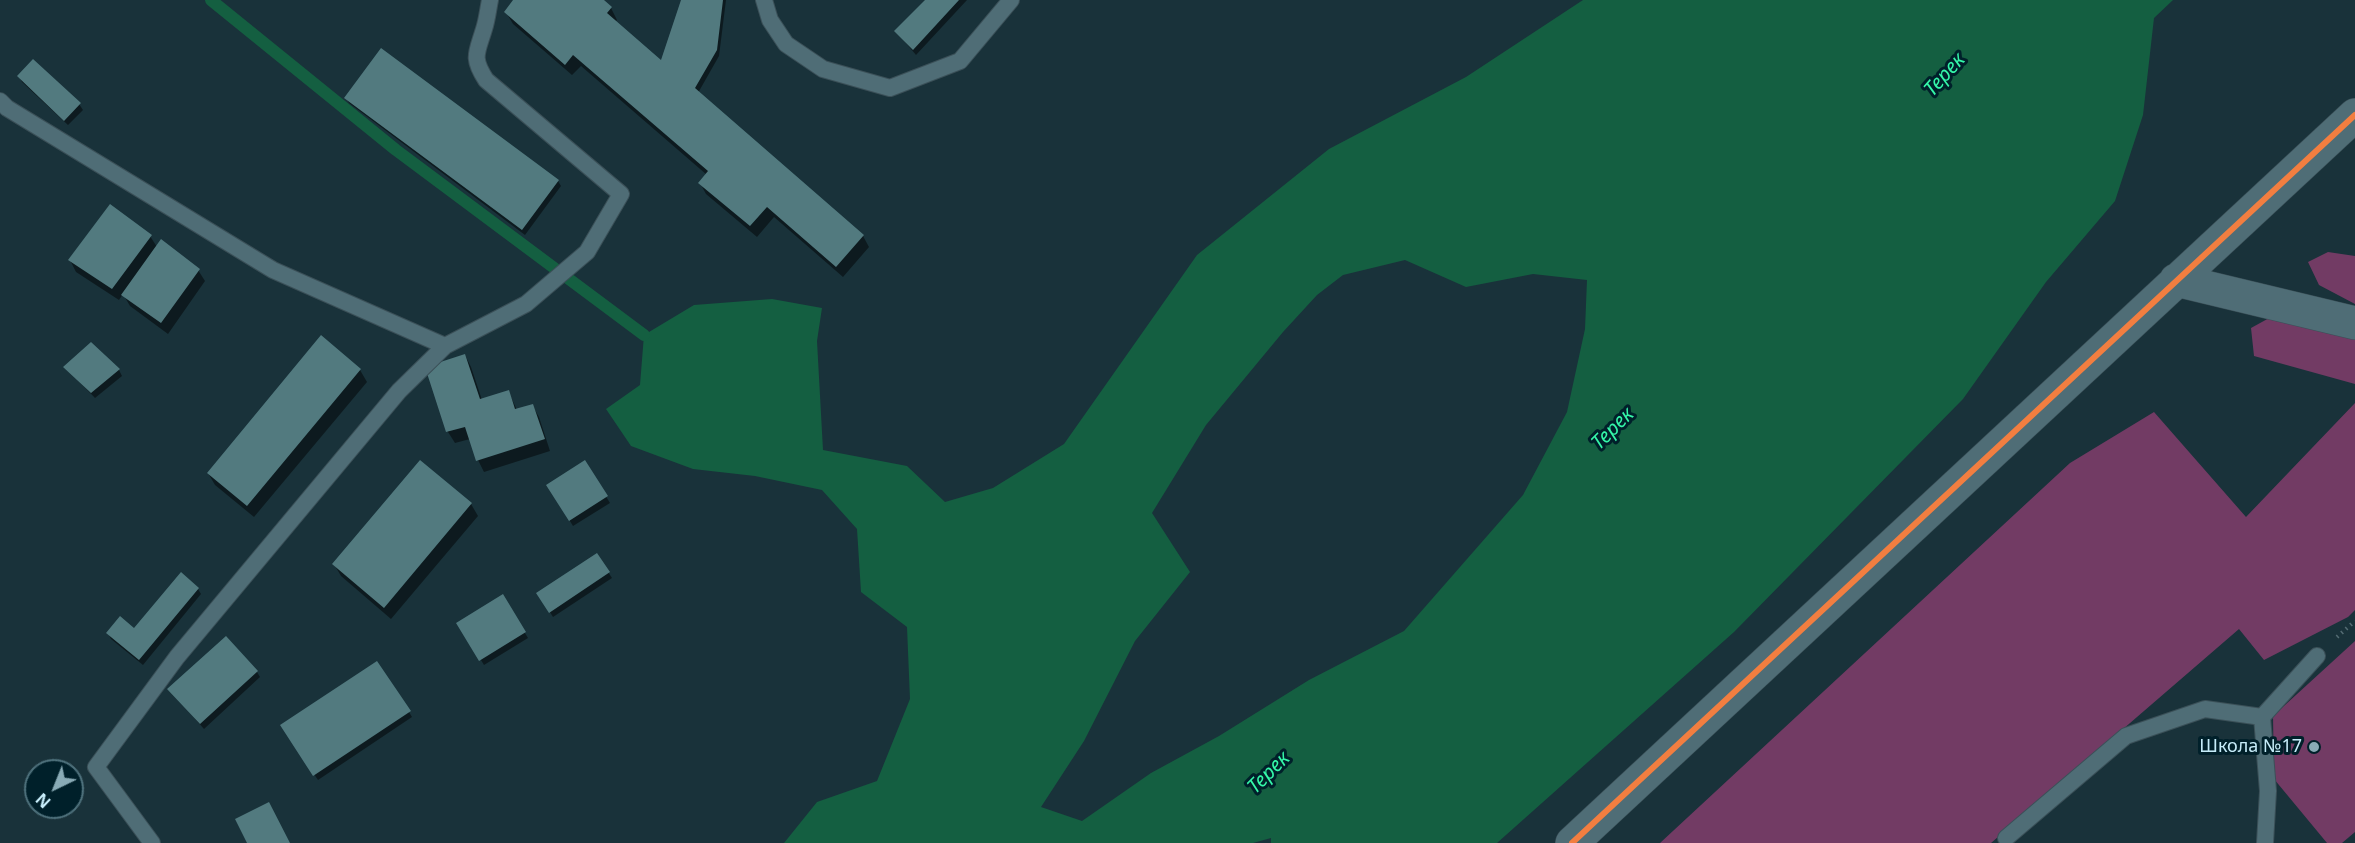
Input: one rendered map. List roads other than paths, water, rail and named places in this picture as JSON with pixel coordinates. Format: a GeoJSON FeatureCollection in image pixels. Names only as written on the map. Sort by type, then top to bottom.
{"type":"FeatureCollection","features":[{"type":"Feature","properties":{"kind":"street"},"geometry":{"type":"LineString","coordinates":[[1572,843],[2355,115]]}},
{"type":"Feature","properties":{"kind":"street"},"geometry":{"type":"LineString","coordinates":[[2175,280],[2355,323]]}},
{"type":"Feature","properties":{"kind":"lane"},"geometry":{"type":"LineString","coordinates":[[152,843],[96,767],[177,657],[399,391],[445,346],[526,304],[587,252],[621,194],[486,80],[478,68],[476,49],[484,30],[490,0]]}},
{"type":"Feature","properties":{"kind":"lane"},"geometry":{"type":"LineString","coordinates":[[764,0],[770,20],[786,44],[824,69],[890,88],[960,61],[1011,0]]}},
{"type":"Feature","properties":{"kind":"lane"},"geometry":{"type":"LineString","coordinates":[[0,101],[7,108],[273,270],[445,346]]}},
{"type":"Feature","properties":{"kind":"lane"},"geometry":{"type":"LineString","coordinates":[[2265,843],[2268,791],[2262,717],[2317,656]]}},
{"type":"Feature","properties":{"kind":"lane"},"geometry":{"type":"LineString","coordinates":[[2006,838],[2126,736],[2205,709],[2262,717]]}},
{"type":"Feature","properties":{"kind":"water","name":"Терек"},"geometry":{"type":"Polygon","coordinates":[[[1583,0],[2173,0],[2154,18],[2143,115],[2115,201],[2046,282],[1963,399],[1734,632],[1497,843],[1271,843],[1271,838],[1253,843],[784,843],[817,802],[877,781],[910,699],[907,627],[861,592],[857,529],[822,490],[755,476],[693,469],[631,446],[606,409],[640,385],[644,335],[694,305],[772,299],[822,308],[817,341],[823,450],[907,466],[945,502],[993,488],[1064,444],[1197,255],[1329,149],[1466,77],[1583,0]],[[1405,260],[1343,275],[1317,295],[1283,332],[1206,425],[1152,513],[1190,572],[1135,641],[1084,741],[1041,807],[1082,821],[1151,773],[1219,736],[1309,680],[1404,631],[1523,495],[1567,412],[1585,329],[1587,280],[1533,274],[1466,287],[1405,260]]]}},
{"type":"Feature","properties":{"kind":"waterway"},"geometry":{"type":"LineString","coordinates":[[211,0],[396,150],[644,335]]}},
{"type":"Feature","properties":{"kind":"place","name":"Школа №17"},"geometry":{"type":"Point","coordinates":[2314,747]}}]}
